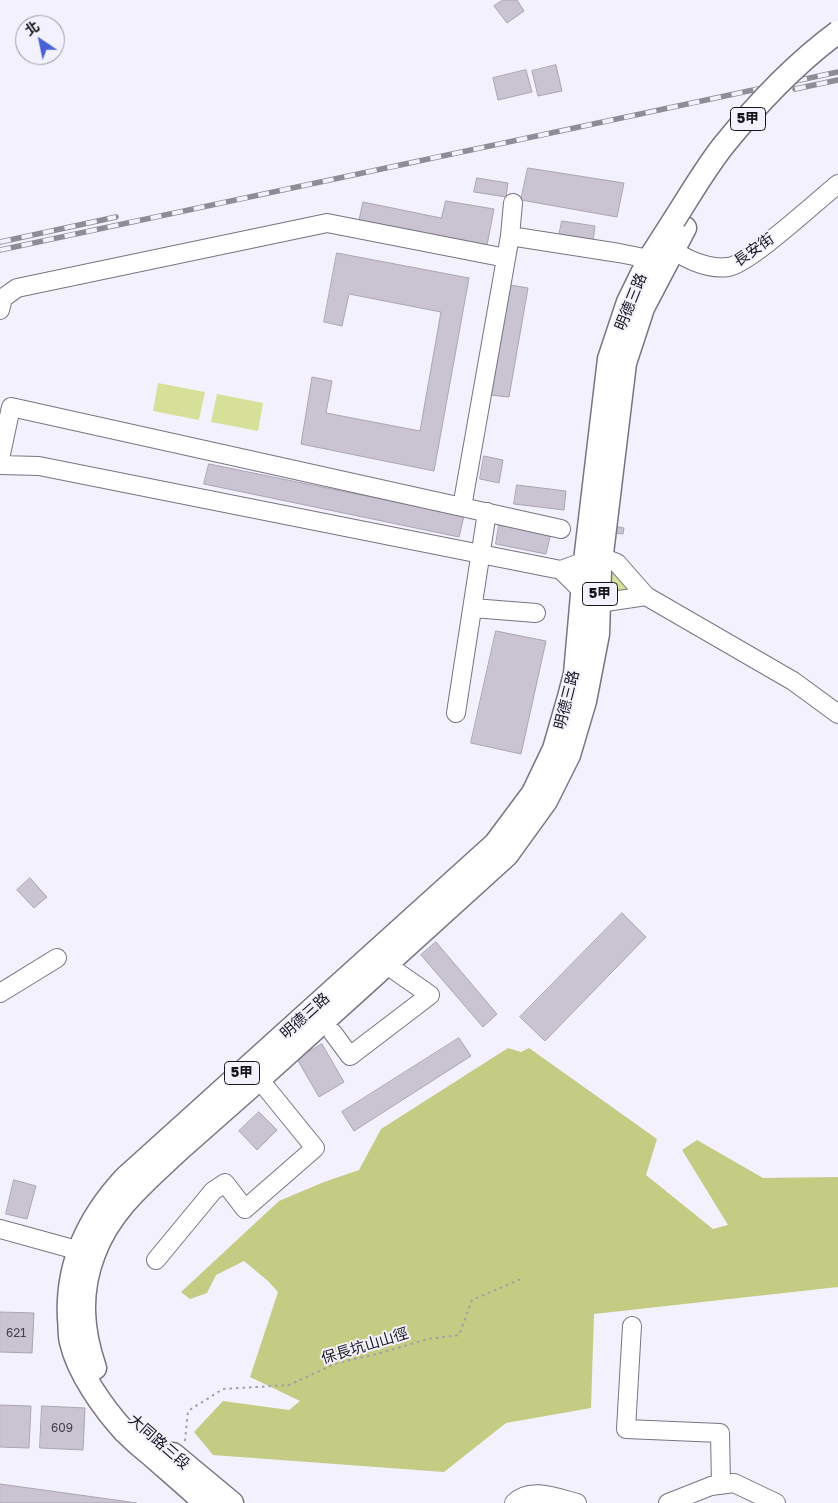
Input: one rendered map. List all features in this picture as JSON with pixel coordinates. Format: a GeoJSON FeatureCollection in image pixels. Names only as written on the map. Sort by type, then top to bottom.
{"type":"FeatureCollection","features":[{"type":"Feature","properties":{"kind":"main road","name":"明德三路"},"geometry":{"type":"LineString","coordinates":[[86,1252],[136,1190],[259,1079],[495,844],[532,793],[554,749],[571,690],[592,598],[593,559],[610,360],[628,302],[661,254],[723,147],[790,73],[838,32]]}},
{"type":"Feature","properties":{"kind":"main road","name":"明德三路"},"geometry":{"type":"LineString","coordinates":[[679,224],[734,155],[799,83],[838,49]]}},
{"type":"Feature","properties":{"kind":"main road","name":"明德三路"},"geometry":{"type":"LineString","coordinates":[[86,1252],[94,1219],[111,1193],[125,1178],[381,959]]}},
{"type":"Feature","properties":{"kind":"main road","name":"大同路三段"},"geometry":{"type":"LineString","coordinates":[[86,1252],[83,1305],[87,1344],[96,1368],[115,1400],[136,1424],[232,1503]]}},
{"type":"Feature","properties":{"kind":"main road","name":"大同路三段"},"geometry":{"type":"LineString","coordinates":[[86,1252],[71,1282],[68,1306],[71,1342],[83,1374],[104,1407],[126,1433],[205,1503]]}},
{"type":"Feature","properties":{"kind":"street","name":"長安街"},"geometry":{"type":"LineString","coordinates":[[510,236],[661,254],[708,267],[730,267],[753,254],[838,184]]}},
{"type":"Feature","properties":{"kind":"street"},"geometry":{"type":"LineString","coordinates":[[462,507],[510,236],[513,203]]}},
{"type":"Feature","properties":{"kind":"street"},"geometry":{"type":"LineString","coordinates":[[0,310],[3,298],[17,288],[327,223],[506,258]]}},
{"type":"Feature","properties":{"kind":"street"},"geometry":{"type":"LineString","coordinates":[[0,459],[6,404],[561,529]]}},
{"type":"Feature","properties":{"kind":"street"},"geometry":{"type":"LineString","coordinates":[[0,464],[39,466],[561,570],[592,598],[646,596]]}},
{"type":"Feature","properties":{"kind":"street"},"geometry":{"type":"LineString","coordinates":[[456,712],[487,512]]}},
{"type":"Feature","properties":{"kind":"street"},"geometry":{"type":"LineString","coordinates":[[561,570],[593,559],[617,563],[646,596],[793,681],[838,714]]}},
{"type":"Feature","properties":{"kind":"street"},"geometry":{"type":"LineString","coordinates":[[473,608],[536,613]]}},
{"type":"Feature","properties":{"kind":"street"},"geometry":{"type":"LineString","coordinates":[[0,993],[56,958]]}},
{"type":"Feature","properties":{"kind":"street"},"geometry":{"type":"LineString","coordinates":[[333,1032],[350,1056],[430,995],[381,959]]}},
{"type":"Feature","properties":{"kind":"street"},"geometry":{"type":"LineString","coordinates":[[156,1260],[213,1191],[224,1183],[245,1209],[314,1148],[259,1079]]}},
{"type":"Feature","properties":{"kind":"street"},"geometry":{"type":"LineString","coordinates":[[0,1229],[86,1252]]}},
{"type":"Feature","properties":{"kind":"street"},"geometry":{"type":"LineString","coordinates":[[632,1326],[626,1429],[720,1433],[721,1485]]}},
{"type":"Feature","properties":{"kind":"street"},"geometry":{"type":"LineString","coordinates":[[668,1503],[711,1486],[734,1483],[776,1503]]}},
{"type":"Feature","properties":{"kind":"street"},"geometry":{"type":"LineString","coordinates":[[514,1503],[519,1498],[538,1494],[577,1503]]}},
{"type":"Feature","properties":{"kind":"path","name":"保長坑山山徑"},"geometry":{"type":"LineString","coordinates":[[183,1463],[188,1411],[223,1389],[289,1385],[337,1363],[378,1354],[428,1339],[459,1334],[472,1300],[521,1279]]}},
{"type":"Feature","properties":{"kind":"green space"},"geometry":{"type":"Polygon","coordinates":[[[158,383],[205,392],[199,420],[153,411],[158,383]]]}},
{"type":"Feature","properties":{"kind":"green space"},"geometry":{"type":"Polygon","coordinates":[[[217,394],[263,403],[258,431],[211,422],[217,394]]]}},
{"type":"Feature","properties":{"kind":"green space"},"geometry":{"type":"Polygon","coordinates":[[[611,567],[632,589],[609,592],[611,567]]]}},
{"type":"Feature","properties":{"kind":"green space"},"geometry":{"type":"Polygon","coordinates":[[[508,1048],[521,1052],[529,1048],[657,1139],[646,1175],[713,1229],[728,1225],[682,1150],[697,1140],[763,1178],[838,1177],[838,1287],[594,1314],[591,1408],[506,1423],[444,1472],[213,1455],[194,1432],[223,1401],[289,1410],[300,1401],[250,1377],[278,1292],[268,1281],[244,1261],[216,1275],[207,1293],[190,1299],[181,1292],[279,1201],[359,1170],[381,1129],[508,1048]]]}},
{"type":"Feature","properties":{"kind":"building"},"geometry":{"type":"Polygon","coordinates":[[[503,0],[517,0],[524,11],[507,23],[494,6],[503,0]]]}},
{"type":"Feature","properties":{"kind":"building"},"geometry":{"type":"Polygon","coordinates":[[[556,65],[562,91],[538,96],[532,71],[556,65]]]}},
{"type":"Feature","properties":{"kind":"building"},"geometry":{"type":"Polygon","coordinates":[[[526,70],[532,92],[498,100],[493,78],[526,70]]]}},
{"type":"Feature","properties":{"kind":"building"},"geometry":{"type":"Polygon","coordinates":[[[528,168],[624,183],[617,217],[521,200],[528,168]]]}},
{"type":"Feature","properties":{"kind":"building"},"geometry":{"type":"Polygon","coordinates":[[[477,178],[508,183],[506,197],[474,192],[477,178]]]}},
{"type":"Feature","properties":{"kind":"building"},"geometry":{"type":"Polygon","coordinates":[[[446,201],[494,209],[487,245],[359,220],[363,202],[441,218],[446,201]]]}},
{"type":"Feature","properties":{"kind":"building"},"geometry":{"type":"Polygon","coordinates":[[[562,221],[595,226],[593,241],[559,236],[562,221]]]}},
{"type":"Feature","properties":{"kind":"building"},"geometry":{"type":"Polygon","coordinates":[[[337,253],[469,278],[434,471],[301,444],[312,377],[332,381],[326,413],[420,431],[441,312],[349,294],[342,326],[324,322],[337,253]]]}},
{"type":"Feature","properties":{"kind":"building"},"geometry":{"type":"Polygon","coordinates":[[[510,285],[528,288],[509,397],[489,395],[510,285]]]}},
{"type":"Feature","properties":{"kind":"building"},"geometry":{"type":"Polygon","coordinates":[[[484,456],[503,460],[499,483],[480,479],[484,456]]]}},
{"type":"Feature","properties":{"kind":"building"},"geometry":{"type":"Polygon","coordinates":[[[209,464],[464,516],[459,537],[204,484],[209,464]]]}},
{"type":"Feature","properties":{"kind":"building"},"geometry":{"type":"Polygon","coordinates":[[[517,485],[566,491],[564,510],[514,504],[517,485]]]}},
{"type":"Feature","properties":{"kind":"building"},"geometry":{"type":"Polygon","coordinates":[[[499,525],[551,533],[546,554],[496,544],[499,525]]]}},
{"type":"Feature","properties":{"kind":"building"},"geometry":{"type":"Polygon","coordinates":[[[613,526],[624,528],[623,534],[613,533],[613,526]]]}},
{"type":"Feature","properties":{"kind":"building"},"geometry":{"type":"Polygon","coordinates":[[[496,631],[546,641],[521,754],[471,743],[496,631]]]}},
{"type":"Feature","properties":{"kind":"building"},"geometry":{"type":"Polygon","coordinates":[[[30,878],[47,897],[34,908],[17,890],[30,878]]]}},
{"type":"Feature","properties":{"kind":"building"},"geometry":{"type":"Polygon","coordinates":[[[622,913],[646,937],[545,1041],[520,1017],[622,913]]]}},
{"type":"Feature","properties":{"kind":"building"},"geometry":{"type":"Polygon","coordinates":[[[436,942],[497,1014],[483,1027],[421,955],[436,942]]]}},
{"type":"Feature","properties":{"kind":"building"},"geometry":{"type":"Polygon","coordinates":[[[459,1038],[471,1056],[354,1131],[342,1112],[459,1038]]]}},
{"type":"Feature","properties":{"kind":"building"},"geometry":{"type":"Polygon","coordinates":[[[322,1044],[344,1082],[319,1097],[297,1059],[322,1044]]]}},
{"type":"Feature","properties":{"kind":"building"},"geometry":{"type":"Polygon","coordinates":[[[259,1112],[277,1130],[257,1150],[239,1131],[259,1112]]]}},
{"type":"Feature","properties":{"kind":"building"},"geometry":{"type":"Polygon","coordinates":[[[14,1180],[36,1186],[27,1219],[6,1214],[14,1180]]]}},
{"type":"Feature","properties":{"kind":"building"},"geometry":{"type":"Polygon","coordinates":[[[0,1312],[34,1313],[32,1353],[0,1352],[0,1312]]]}},
{"type":"Feature","properties":{"kind":"building"},"geometry":{"type":"Polygon","coordinates":[[[0,1405],[31,1406],[29,1448],[0,1447],[0,1405]]]}},
{"type":"Feature","properties":{"kind":"building"},"geometry":{"type":"Polygon","coordinates":[[[42,1406],[85,1408],[83,1450],[40,1448],[42,1406]]]}},
{"type":"Feature","properties":{"kind":"building"},"geometry":{"type":"Polygon","coordinates":[[[0,1484],[137,1503],[0,1503],[0,1484]]]}},
{"type":"Feature","properties":{"kind":"railway"},"geometry":{"type":"LineString","coordinates":[[0,250],[838,72]]}},
{"type":"Feature","properties":{"kind":"railway"},"geometry":{"type":"LineString","coordinates":[[795,89],[838,80]]}},
{"type":"Feature","properties":{"kind":"railway"},"geometry":{"type":"LineString","coordinates":[[0,242],[116,217]]}}]}
